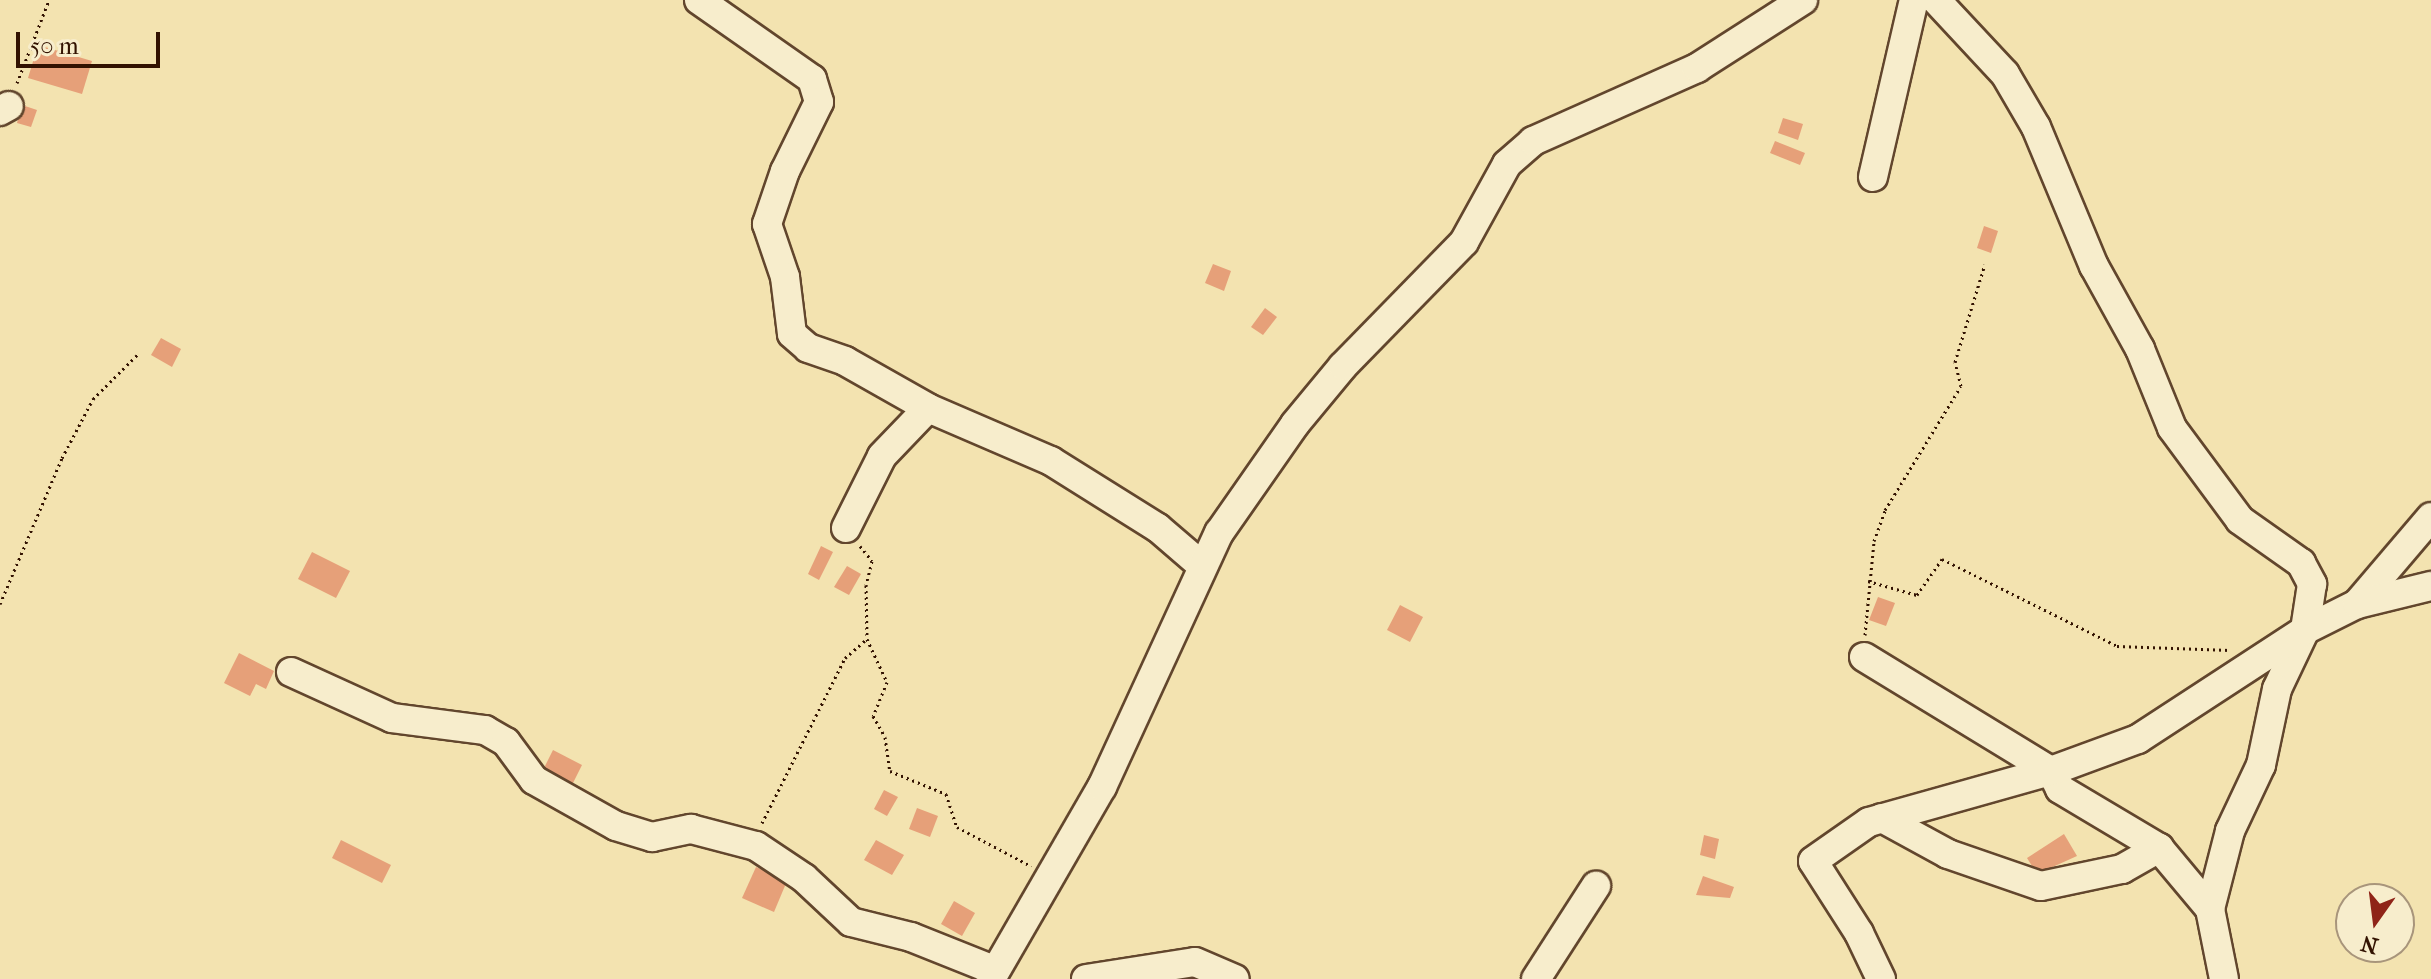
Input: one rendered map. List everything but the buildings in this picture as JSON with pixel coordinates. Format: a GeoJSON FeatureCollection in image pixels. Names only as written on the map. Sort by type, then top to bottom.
{"type":"FeatureCollection","features":[{"type":"Feature","properties":{"kind":"street"},"geometry":{"type":"LineString","coordinates":[[699,0],[812,79],[819,102],[785,171],[767,224],[785,277],[792,334],[808,348],[845,361],[928,408],[1051,461],[1158,528],[1201,565]]}},
{"type":"Feature","properties":{"kind":"street"},"geometry":{"type":"LineString","coordinates":[[291,672],[392,718],[485,730],[506,742],[534,780],[616,826],[652,837],[691,829],[756,846],[804,878],[851,922],[911,937],[988,976],[1053,876],[1102,787],[1201,565],[1295,424],[1343,366],[1464,242],[1507,164],[1533,141],[1697,68],[1803,0]]}},
{"type":"Feature","properties":{"kind":"street"},"geometry":{"type":"LineString","coordinates":[[1873,177],[1914,0]]}},
{"type":"Feature","properties":{"kind":"street"},"geometry":{"type":"LineString","coordinates":[[1936,0],[2005,74],[2036,127],[2094,266],[2140,349],[2172,428],[2240,520],[2301,563],[2312,584],[2305,630],[2277,689],[2261,765],[2230,831],[2210,909],[2224,979]]}},
{"type":"Feature","properties":{"kind":"street"},"geometry":{"type":"LineString","coordinates":[[846,528],[882,456],[928,408]]}},
{"type":"Feature","properties":{"kind":"street"},"geometry":{"type":"LineString","coordinates":[[2357,604],[2431,517]]}},
{"type":"Feature","properties":{"kind":"street"},"geometry":{"type":"LineString","coordinates":[[1881,979],[1859,933],[1813,861],[1882,818],[2051,771],[2138,739],[2305,630],[2357,604],[2431,586]]}},
{"type":"Feature","properties":{"kind":"street"},"geometry":{"type":"LineString","coordinates":[[1864,657],[2051,771],[2060,789],[2159,848],[2210,909]]}},
{"type":"Feature","properties":{"kind":"street"},"geometry":{"type":"LineString","coordinates":[[1882,818],[1948,854],[2041,886],[2122,869],[2159,848]]}},
{"type":"Feature","properties":{"kind":"street"},"geometry":{"type":"LineString","coordinates":[[1536,979],[1596,886]]}},
{"type":"Feature","properties":{"kind":"street"},"geometry":{"type":"LineString","coordinates":[[1086,979],[1195,962],[1235,979]]}},
{"type":"Feature","properties":{"kind":"path"},"geometry":{"type":"LineString","coordinates":[[5,108],[49,0]]}},
{"type":"Feature","properties":{"kind":"path"},"geometry":{"type":"LineString","coordinates":[[1864,657],[1868,581],[1885,510],[1961,386],[1955,362],[1985,264]]}},
{"type":"Feature","properties":{"kind":"path"},"geometry":{"type":"LineString","coordinates":[[0,604],[62,458],[93,399],[138,354]]}},
{"type":"Feature","properties":{"kind":"path"},"geometry":{"type":"LineString","coordinates":[[846,528],[872,561],[866,585],[867,639],[887,682],[873,716],[885,737],[890,771],[946,794],[957,827],[1053,876]]}},
{"type":"Feature","properties":{"kind":"path"},"geometry":{"type":"LineString","coordinates":[[1868,581],[1917,595],[1942,559],[2117,646],[2237,650]]}},
{"type":"Feature","properties":{"kind":"path"},"geometry":{"type":"LineString","coordinates":[[756,846],[764,813],[845,658],[867,639]]}}]}
